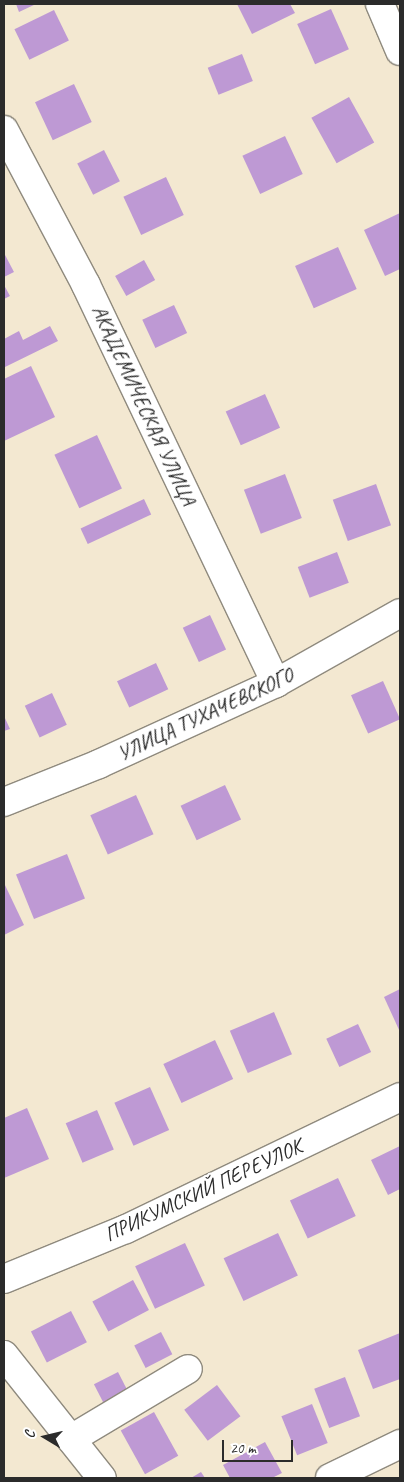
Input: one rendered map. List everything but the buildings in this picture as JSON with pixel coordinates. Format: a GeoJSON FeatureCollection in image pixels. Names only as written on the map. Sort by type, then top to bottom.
{"type":"FeatureCollection","features":[{"type":"Feature","properties":{"kind":"street"},"geometry":{"type":"LineString","coordinates":[[380,4],[400,50]]}},
{"type":"Feature","properties":{"kind":"street","name":"АКАДЕМИЧЕСКАЯ УЛИЦА"},"geometry":{"type":"LineString","coordinates":[[4,130],[86,284],[276,683]]}},
{"type":"Feature","properties":{"kind":"street","name":"УЛИЦА ТУХАЧЕВСКОГО"},"geometry":{"type":"LineString","coordinates":[[4,802],[100,764],[276,683],[400,613]]}},
{"type":"Feature","properties":{"kind":"street","name":"ПРИКУМСКИЙ ПЕРЕУЛОК"},"geometry":{"type":"LineString","coordinates":[[4,1278],[126,1228],[400,1097]]}},
{"type":"Feature","properties":{"kind":"street"},"geometry":{"type":"LineString","coordinates":[[4,1355],[102,1478]]}},
{"type":"Feature","properties":{"kind":"street"},"geometry":{"type":"LineString","coordinates":[[71,1439],[188,1369]]}},
{"type":"Feature","properties":{"kind":"street"},"geometry":{"type":"LineString","coordinates":[[330,1478],[400,1444]]}}]}
